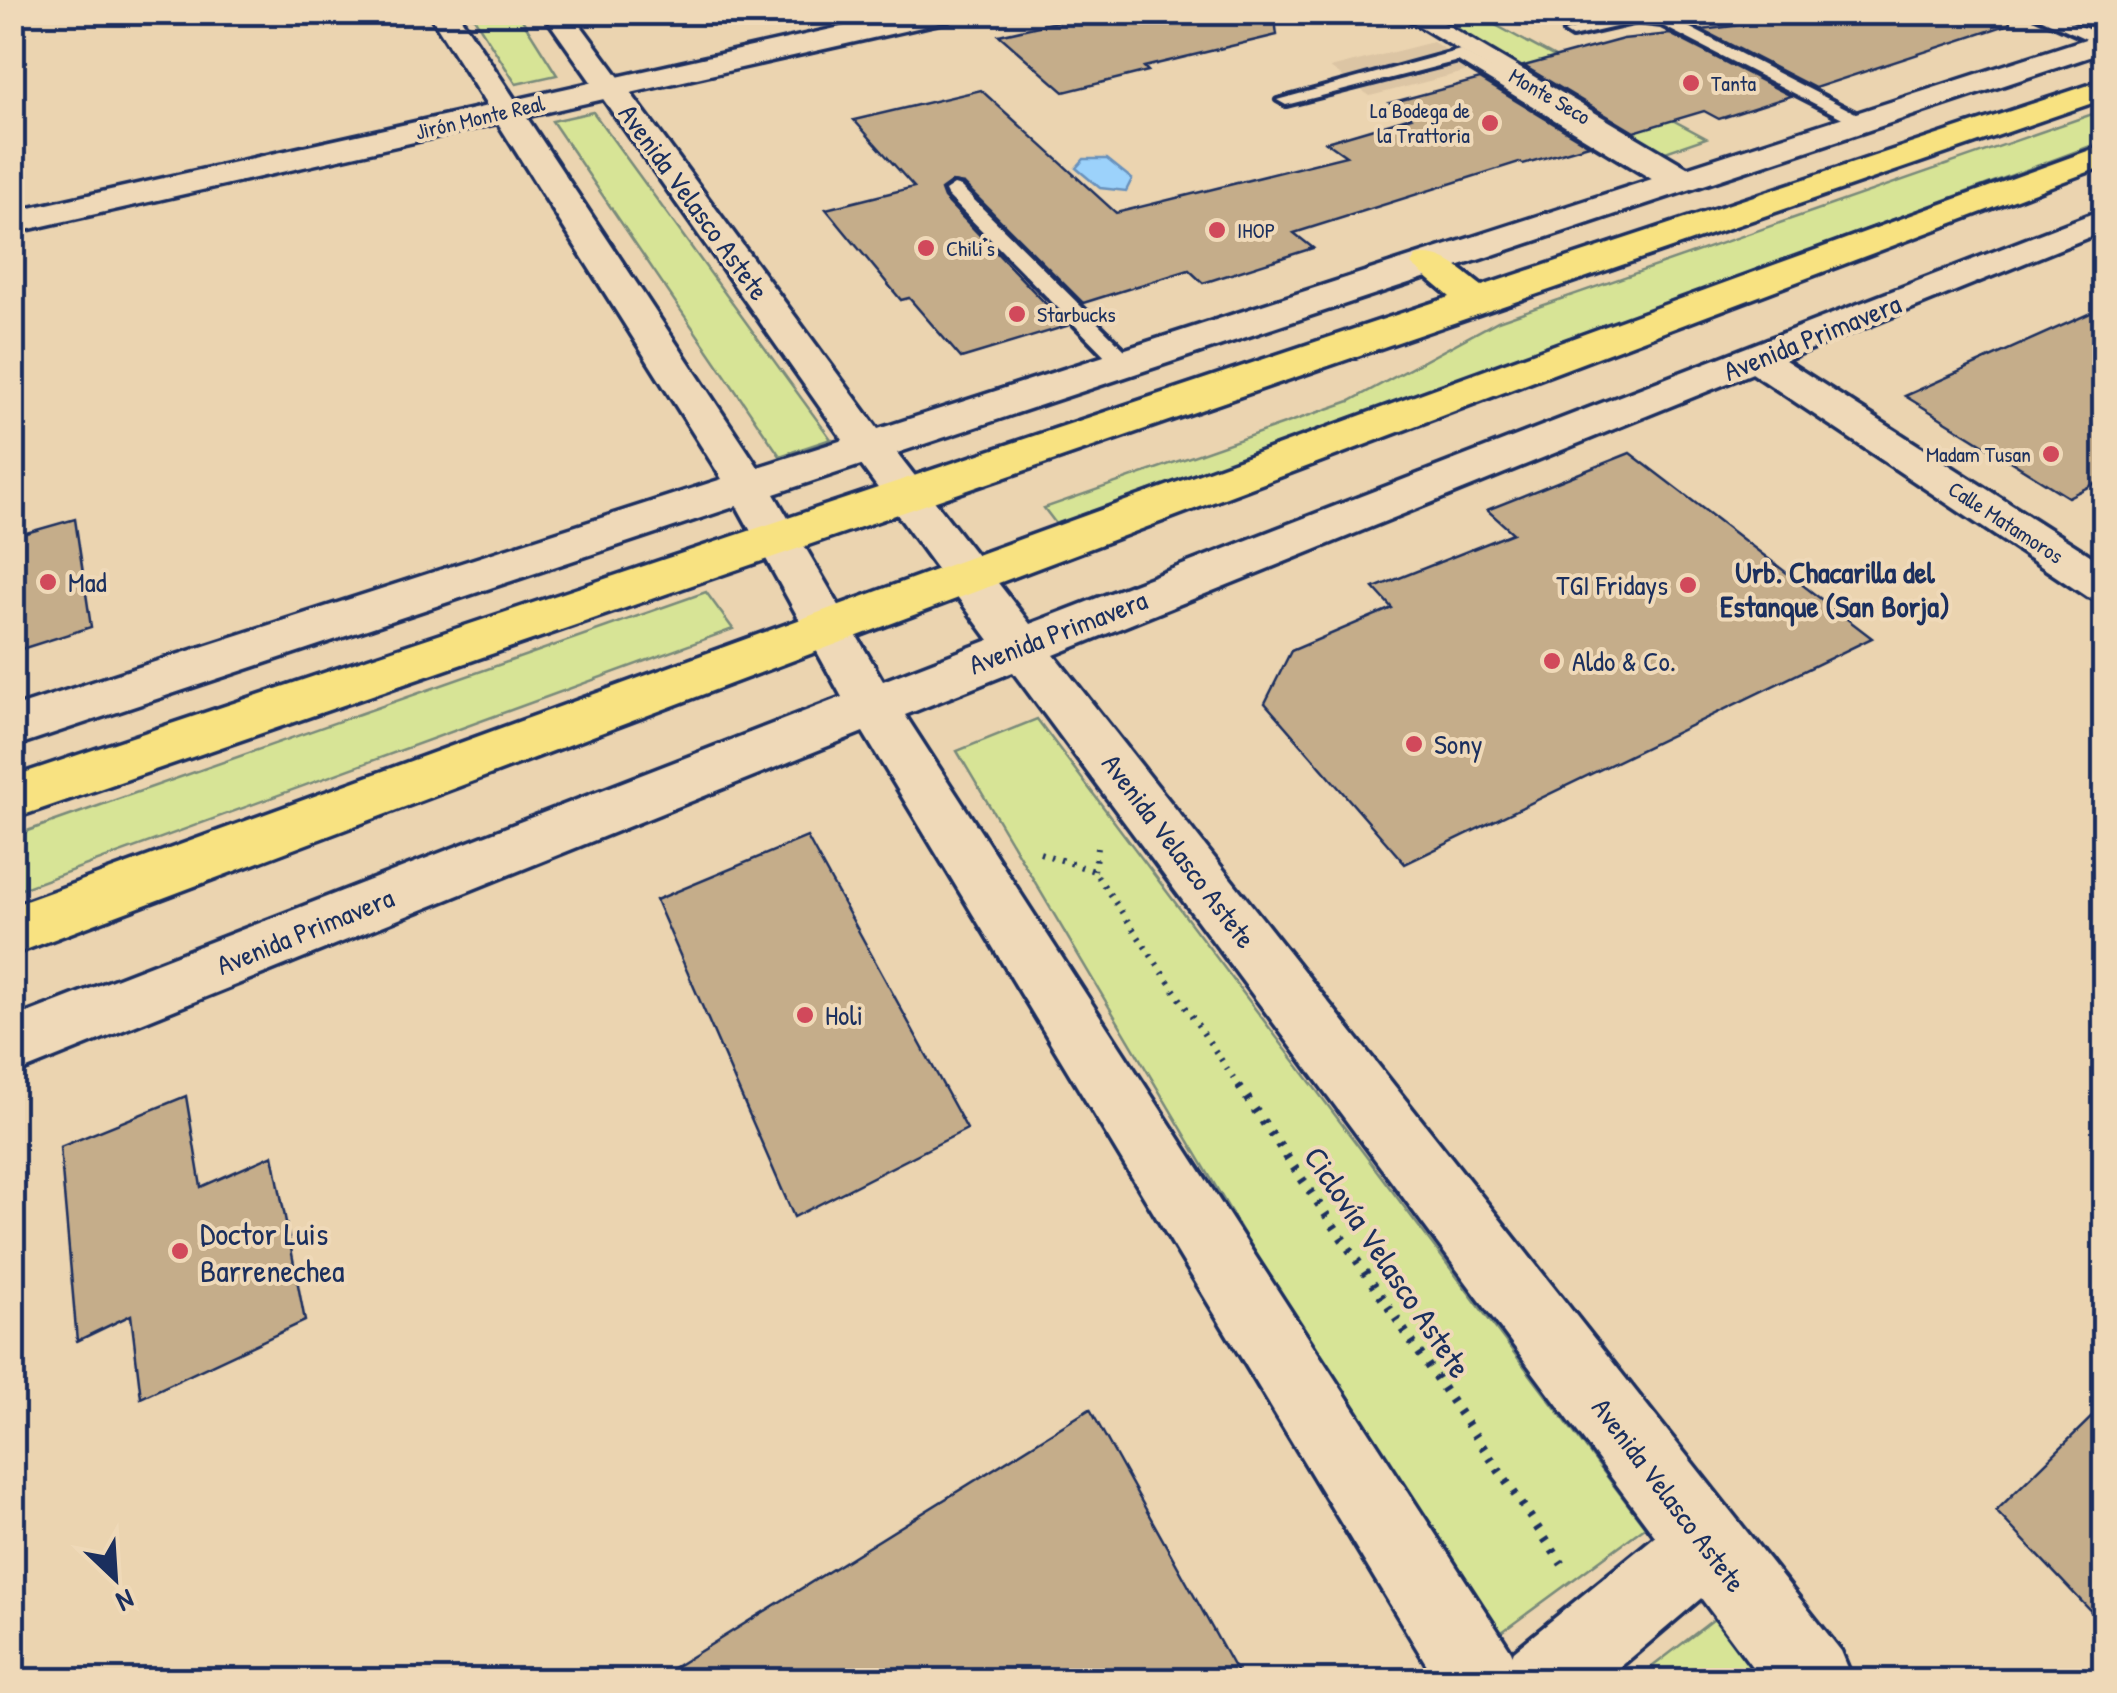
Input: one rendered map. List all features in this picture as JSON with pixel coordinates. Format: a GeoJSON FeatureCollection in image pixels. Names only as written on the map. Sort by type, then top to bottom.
{"type":"FeatureCollection","features":[{"type":"Feature","properties":{"kind":"main road"},"geometry":{"type":"LineString","coordinates":[[442,12],[747,487],[872,705],[1482,1680]]}},
{"type":"Feature","properties":{"kind":"main road","name":"Avenida Velasco Astete"},"geometry":{"type":"LineString","coordinates":[[556,12],[903,493],[1812,1680]]}},
{"type":"Feature","properties":{"kind":"main road","name":"Jirón Monte Real"},"geometry":{"type":"LineString","coordinates":[[12,223],[948,12]]}},
{"type":"Feature","properties":{"kind":"main road"},"geometry":{"type":"LineString","coordinates":[[12,728],[2104,42]]}},
{"type":"Feature","properties":{"kind":"main road"},"geometry":{"type":"LineString","coordinates":[[12,798],[2104,89]]}},
{"type":"Feature","properties":{"kind":"main road"},"geometry":{"type":"LineString","coordinates":[[12,931],[2104,154]]}},
{"type":"Feature","properties":{"kind":"main road","name":"Avenida Primavera"},"geometry":{"type":"LineString","coordinates":[[12,1048],[872,705],[1757,360],[2104,219]]}},
{"type":"Feature","properties":{"kind":"main road"},"geometry":{"type":"LineString","coordinates":[[1429,264],[1477,300]]}},
{"type":"Feature","properties":{"kind":"main road","name":"Calle Matamoros"},"geometry":{"type":"LineString","coordinates":[[1757,360],[2104,586]]}},
{"type":"Feature","properties":{"kind":"main road"},"geometry":{"type":"LineString","coordinates":[[1543,1680],[1706,1544]]}},
{"type":"Feature","properties":{"kind":"street","name":"Monte Seco"},"geometry":{"type":"LineString","coordinates":[[1407,12],[1684,182]]}},
{"type":"Feature","properties":{"kind":"lane"},"geometry":{"type":"LineString","coordinates":[[2034,12],[2104,42]]}},
{"type":"Feature","properties":{"kind":"lane"},"geometry":{"type":"LineString","coordinates":[[1572,32],[1637,17],[1665,22],[1864,122]]}},
{"type":"Feature","properties":{"kind":"lane"},"geometry":{"type":"LineString","coordinates":[[1286,100],[1451,54],[1684,182]]}},
{"type":"Feature","properties":{"kind":"lane"},"geometry":{"type":"LineString","coordinates":[[954,191],[1125,363]]}},
{"type":"Feature","properties":{"kind":"path","name":"Ciclovía Velasco Astete"},"geometry":{"type":"LineString","coordinates":[[1094,871],[1606,1629]]}},
{"type":"Feature","properties":{"kind":"shaded area"},"geometry":{"type":"Polygon","coordinates":[[[1433,42],[1476,69],[1370,96],[1330,68],[1433,42]]]}},
{"type":"Feature","properties":{"kind":"green space"},"geometry":{"type":"Polygon","coordinates":[[[471,13],[518,13],[557,75],[516,84],[471,13]]]}},
{"type":"Feature","properties":{"kind":"green space"},"geometry":{"type":"Polygon","coordinates":[[[1399,13],[1473,13],[1706,138],[1654,156],[1399,13]]]}},
{"type":"Feature","properties":{"kind":"green space"},"geometry":{"type":"Polygon","coordinates":[[[2104,110],[2104,141],[1060,529],[1044,508],[1350,401],[1498,321],[2104,110]]]}},
{"type":"Feature","properties":{"kind":"green space"},"geometry":{"type":"Polygon","coordinates":[[[593,112],[831,439],[780,456],[552,121],[593,112]]]}},
{"type":"Feature","properties":{"kind":"green space"},"geometry":{"type":"Polygon","coordinates":[[[706,592],[733,629],[13,892],[13,836],[706,592]]]}},
{"type":"Feature","properties":{"kind":"green space"},"geometry":{"type":"Polygon","coordinates":[[[1037,719],[1645,1527],[1487,1643],[957,751],[1037,719]]]}},
{"type":"Feature","properties":{"kind":"green space"},"geometry":{"type":"Polygon","coordinates":[[[1722,1613],[1772,1680],[1635,1680],[1722,1613]]]}},
{"type":"Feature","properties":{"kind":"water"},"geometry":{"type":"Polygon","coordinates":[[[1084,159],[1107,159],[1132,179],[1126,191],[1100,188],[1076,168],[1084,159]]]}},
{"type":"Feature","properties":{"kind":"building"},"geometry":{"type":"Polygon","coordinates":[[[1099,12],[1274,12],[1277,35],[1144,67],[1148,71],[1064,92],[999,35],[1099,12]]]}},
{"type":"Feature","properties":{"kind":"building"},"geometry":{"type":"Polygon","coordinates":[[[1844,12],[2008,12],[2010,24],[1815,88],[1702,30],[1844,12]]]}},
{"type":"Feature","properties":{"kind":"building","name":"Tanta"},"geometry":{"type":"Polygon","coordinates":[[[1670,34],[1791,96],[1719,119],[1704,111],[1634,132],[1524,66],[1623,39],[1670,34]]]}},
{"type":"Feature","properties":{"kind":"building"},"geometry":{"type":"Polygon","coordinates":[[[1480,79],[1589,145],[1519,162],[1294,233],[1313,248],[1203,283],[1189,270],[1083,303],[964,184],[952,182],[941,190],[944,198],[1067,326],[961,358],[909,298],[901,300],[826,209],[914,187],[854,120],[981,90],[1116,213],[1346,156],[1326,142],[1411,117],[1390,103],[1480,79]]]}},
{"type":"Feature","properties":{"kind":"building","name":"Madam Tusan"},"geometry":{"type":"Polygon","coordinates":[[[2104,307],[2104,479],[2068,497],[1905,396],[2104,307]]]}},
{"type":"Feature","properties":{"kind":"building"},"geometry":{"type":"Polygon","coordinates":[[[1630,453],[1872,638],[1405,864],[1265,703],[1291,651],[1392,608],[1374,588],[1513,533],[1487,510],[1630,453]]]}},
{"type":"Feature","properties":{"kind":"building","name":"Mad"},"geometry":{"type":"Polygon","coordinates":[[[75,519],[91,627],[12,652],[12,537],[75,519]]]}},
{"type":"Feature","properties":{"kind":"building","name":"Holi"},"geometry":{"type":"Polygon","coordinates":[[[807,837],[967,1129],[794,1217],[656,900],[807,837]]]}},
{"type":"Feature","properties":{"kind":"building","name":"Doctor Luis Barrenechea"},"geometry":{"type":"Polygon","coordinates":[[[186,1096],[201,1187],[273,1155],[305,1321],[141,1398],[131,1315],[77,1341],[60,1147],[186,1096]]]}},
{"type":"Feature","properties":{"kind":"building"},"geometry":{"type":"Polygon","coordinates":[[[2104,1405],[2104,1625],[1996,1511],[2104,1405]]]}},
{"type":"Feature","properties":{"kind":"building"},"geometry":{"type":"Polygon","coordinates":[[[1090,1409],[1241,1680],[654,1680],[1090,1409]]]}},
{"type":"Feature","properties":{"kind":"place","name":"Tanta"},"geometry":{"type":"Point","coordinates":[1691,83]}},
{"type":"Feature","properties":{"kind":"place","name":"La Bodega de la Trattoria"},"geometry":{"type":"Point","coordinates":[1490,123]}},
{"type":"Feature","properties":{"kind":"place","name":"IHOP"},"geometry":{"type":"Point","coordinates":[1217,230]}},
{"type":"Feature","properties":{"kind":"place","name":"Chili's"},"geometry":{"type":"Point","coordinates":[926,248]}},
{"type":"Feature","properties":{"kind":"place","name":"Starbucks"},"geometry":{"type":"Point","coordinates":[1017,314]}},
{"type":"Feature","properties":{"kind":"place","name":"Madam Tusan"},"geometry":{"type":"Point","coordinates":[2051,454]}},
{"type":"Feature","properties":{"kind":"place","name":"Mad"},"geometry":{"type":"Point","coordinates":[48,582]}},
{"type":"Feature","properties":{"kind":"place","name":"TGI Fridays"},"geometry":{"type":"Point","coordinates":[1688,585]}},
{"type":"Feature","properties":{"kind":"place","name":"Aldo & Co."},"geometry":{"type":"Point","coordinates":[1552,661]}},
{"type":"Feature","properties":{"kind":"place","name":"Sony"},"geometry":{"type":"Point","coordinates":[1414,744]}},
{"type":"Feature","properties":{"kind":"place","name":"Holi"},"geometry":{"type":"Point","coordinates":[805,1015]}},
{"type":"Feature","properties":{"kind":"place","name":"Doctor Luis Barrenechea"},"geometry":{"type":"Point","coordinates":[180,1251]}},
{"type":"Feature","properties":{"kind":"district","name":"Urb. Chacarilla del Estanque (San Borja)"},"geometry":{"type":"Point","coordinates":[1835,589]}}]}
